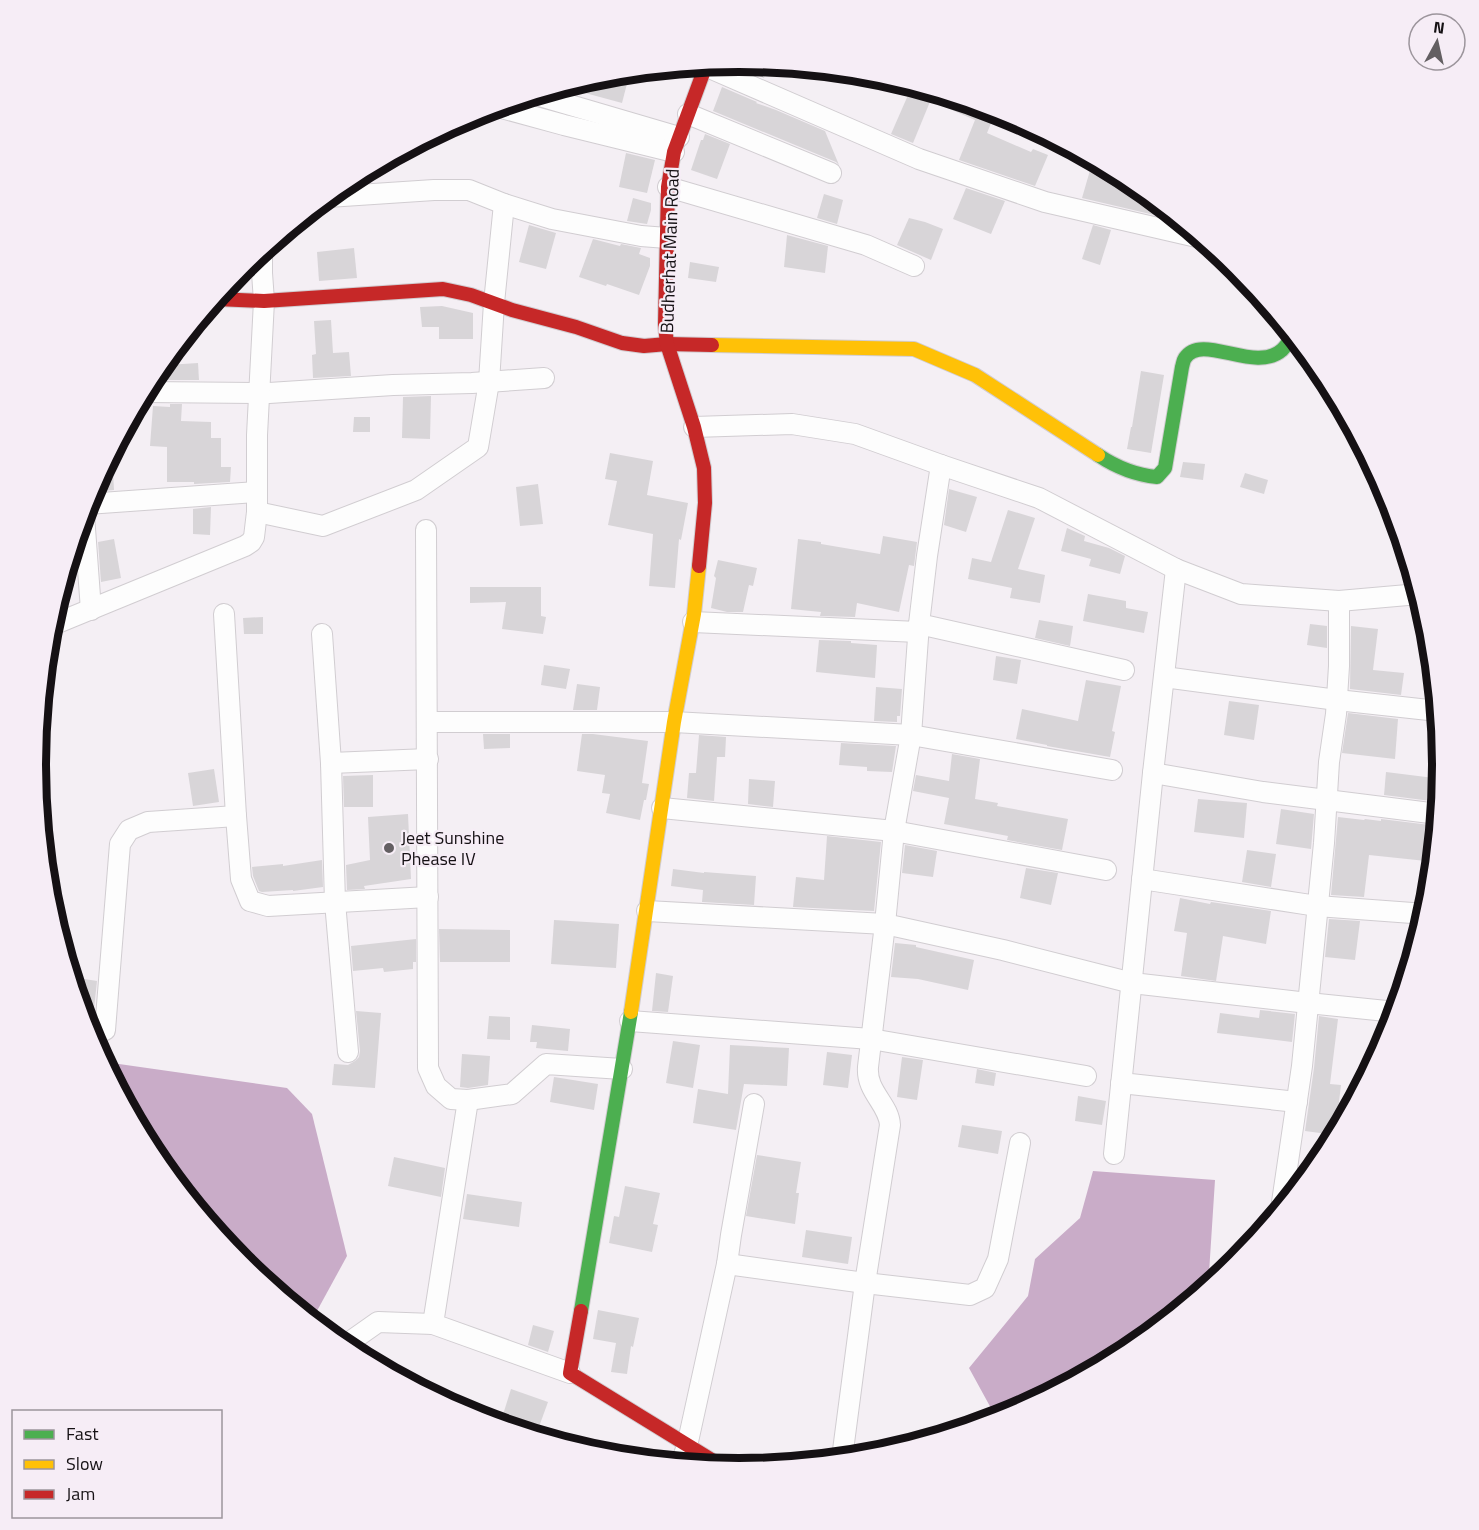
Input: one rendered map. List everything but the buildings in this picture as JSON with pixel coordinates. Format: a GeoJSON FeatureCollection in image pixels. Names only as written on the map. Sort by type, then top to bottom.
{"type":"FeatureCollection","features":[{"type":"Feature","properties":{"kind":"street"},"geometry":{"type":"LineString","coordinates":[[723,72],[919,159],[1045,202],[1184,234]]}},
{"type":"Feature","properties":{"kind":"street","name":"Budherhat Main Road"},"geometry":{"type":"LineString","coordinates":[[570,1373],[630,1021],[674,722],[693,622],[705,503],[704,468],[681,383],[667,344],[665,325],[668,187],[677,144],[703,73]]}},
{"type":"Feature","properties":{"kind":"street"},"geometry":{"type":"LineString","coordinates":[[549,99],[677,144]]}},
{"type":"Feature","properties":{"kind":"street","name":"Budherhat Main Road"},"geometry":{"type":"LineString","coordinates":[[512,111],[564,125],[677,144]]}},
{"type":"Feature","properties":{"kind":"street"},"geometry":{"type":"LineString","coordinates":[[688,114],[831,173]]}},
{"type":"Feature","properties":{"kind":"street"},"geometry":{"type":"LineString","coordinates":[[668,187],[866,245],[914,266]]}},
{"type":"Feature","properties":{"kind":"street"},"geometry":{"type":"LineString","coordinates":[[345,196],[469,190],[552,219],[641,236],[667,238]]}},
{"type":"Feature","properties":{"kind":"street"},"geometry":{"type":"LineString","coordinates":[[256,513],[323,526],[416,490],[478,447],[489,382],[504,204]]}},
{"type":"Feature","properties":{"kind":"street"},"geometry":{"type":"LineString","coordinates":[[62,621],[245,546],[254,537],[264,301],[262,263]]}},
{"type":"Feature","properties":{"kind":"street"},"geometry":{"type":"LineString","coordinates":[[226,299],[264,301],[443,289],[471,295],[512,310],[576,327],[622,343],[645,346],[667,344],[914,349],[975,375],[1104,459],[1127,471],[1157,477],[1165,468],[1182,367],[1186,356],[1195,350],[1209,349],[1267,359],[1280,353],[1288,342]]}},
{"type":"Feature","properties":{"kind":"street"},"geometry":{"type":"LineString","coordinates":[[155,392],[259,393],[544,378]]}},
{"type":"Feature","properties":{"kind":"street"},"geometry":{"type":"LineString","coordinates":[[694,427],[792,424],[855,434],[1040,498],[1176,569],[1241,594],[1339,601],[1411,595]]}},
{"type":"Feature","properties":{"kind":"street"},"geometry":{"type":"LineString","coordinates":[[843,1450],[865,1283],[890,1125],[867,1076],[894,831],[911,735],[927,556],[941,465]]}},
{"type":"Feature","properties":{"kind":"street"},"geometry":{"type":"LineString","coordinates":[[98,503],[257,492]]}},
{"type":"Feature","properties":{"kind":"street"},"geometry":{"type":"LineString","coordinates":[[426,530],[428,1068],[436,1086],[451,1098],[468,1100],[512,1094],[546,1064],[622,1069]]}},
{"type":"Feature","properties":{"kind":"street"},"geometry":{"type":"LineString","coordinates":[[86,535],[91,610]]}},
{"type":"Feature","properties":{"kind":"street"},"geometry":{"type":"LineString","coordinates":[[1114,1154],[1176,569]]}},
{"type":"Feature","properties":{"kind":"street"},"geometry":{"type":"LineString","coordinates":[[1283,1194],[1297,1102],[1308,1003],[1339,666],[1339,601]]}},
{"type":"Feature","properties":{"kind":"street"},"geometry":{"type":"LineString","coordinates":[[224,614],[241,879],[250,901],[268,906],[428,897]]}},
{"type":"Feature","properties":{"kind":"street"},"geometry":{"type":"LineString","coordinates":[[693,622],[919,628],[1124,670]]}},
{"type":"Feature","properties":{"kind":"street"},"geometry":{"type":"LineString","coordinates":[[322,634],[331,764],[335,902],[348,1052]]}},
{"type":"Feature","properties":{"kind":"street"},"geometry":{"type":"LineString","coordinates":[[1164,677],[1430,710]]}},
{"type":"Feature","properties":{"kind":"street"},"geometry":{"type":"LineString","coordinates":[[427,722],[674,722],[911,735],[1112,770]]}},
{"type":"Feature","properties":{"kind":"street"},"geometry":{"type":"LineString","coordinates":[[331,764],[428,759]]}},
{"type":"Feature","properties":{"kind":"street"},"geometry":{"type":"LineString","coordinates":[[1153,773],[1263,792],[1431,813]]}},
{"type":"Feature","properties":{"kind":"street"},"geometry":{"type":"LineString","coordinates":[[662,808],[894,831],[1106,870]]}},
{"type":"Feature","properties":{"kind":"street"},"geometry":{"type":"LineString","coordinates":[[105,1030],[120,844],[129,830],[148,822],[236,816]]}},
{"type":"Feature","properties":{"kind":"street"},"geometry":{"type":"LineString","coordinates":[[1142,879],[1317,906],[1416,913]]}},
{"type":"Feature","properties":{"kind":"street"},"geometry":{"type":"LineString","coordinates":[[647,910],[885,924],[1132,982],[1387,1011]]}},
{"type":"Feature","properties":{"kind":"street"},"geometry":{"type":"LineString","coordinates":[[630,1021],[871,1039],[1086,1076]]}},
{"type":"Feature","properties":{"kind":"street"},"geometry":{"type":"LineString","coordinates":[[1121,1083],[1297,1102]]}},
{"type":"Feature","properties":{"kind":"street"},"geometry":{"type":"LineString","coordinates":[[433,1324],[468,1100]]}},
{"type":"Feature","properties":{"kind":"street"},"geometry":{"type":"LineString","coordinates":[[353,1340],[378,1322],[433,1324],[570,1373],[684,1455],[727,1263],[754,1104]]}},
{"type":"Feature","properties":{"kind":"street"},"geometry":{"type":"LineString","coordinates":[[727,1263],[865,1283],[970,1295],[985,1288],[998,1259],[1020,1143]]}},
{"type":"Feature","properties":{"kind":"shaded area"},"geometry":{"type":"Polygon","coordinates":[[[114,1063],[287,1088],[312,1114],[347,1256],[316,1313],[249,1255],[218,1222],[163,1150],[114,1063]]]}},
{"type":"Feature","properties":{"kind":"shaded area"},"geometry":{"type":"Polygon","coordinates":[[[1093,1171],[1215,1180],[1210,1273],[1161,1315],[1125,1341],[1046,1387],[992,1410],[969,1368],[1028,1296],[1035,1259],[1080,1218],[1093,1171]]]}},
{"type":"Feature","properties":{"kind":"traffic: fast"},"geometry":{"type":"LineString","coordinates":[[1098,455],[1126,470],[1157,477],[1165,468],[1185,358],[1193,351],[1204,349],[1258,358],[1271,356],[1282,350],[1288,342]]}},
{"type":"Feature","properties":{"kind":"traffic: fast"},"geometry":{"type":"LineString","coordinates":[[581,1311],[631,1012]]}},
{"type":"Feature","properties":{"kind":"traffic: slow"},"geometry":{"type":"LineString","coordinates":[[712,345],[914,349],[975,375],[1098,455]]}},
{"type":"Feature","properties":{"kind":"traffic: slow"},"geometry":{"type":"LineString","coordinates":[[631,1012],[674,722],[694,614],[699,566]]}},
{"type":"Feature","properties":{"kind":"traffic: jam"},"geometry":{"type":"LineString","coordinates":[[699,566],[705,503],[704,468],[694,427],[667,344],[665,325],[668,187],[674,152],[703,73]]}},
{"type":"Feature","properties":{"kind":"traffic: jam"},"geometry":{"type":"LineString","coordinates":[[226,299],[264,301],[443,289],[471,295],[512,310],[576,327],[622,343],[644,346],[712,345]]}},
{"type":"Feature","properties":{"kind":"traffic: jam"},"geometry":{"type":"LineString","coordinates":[[581,1311],[570,1373],[707,1457]]}},
{"type":"Feature","properties":{"kind":"place","name":"Jeet Sunshine Phease IV"},"geometry":{"type":"Point","coordinates":[389,848]}}]}
